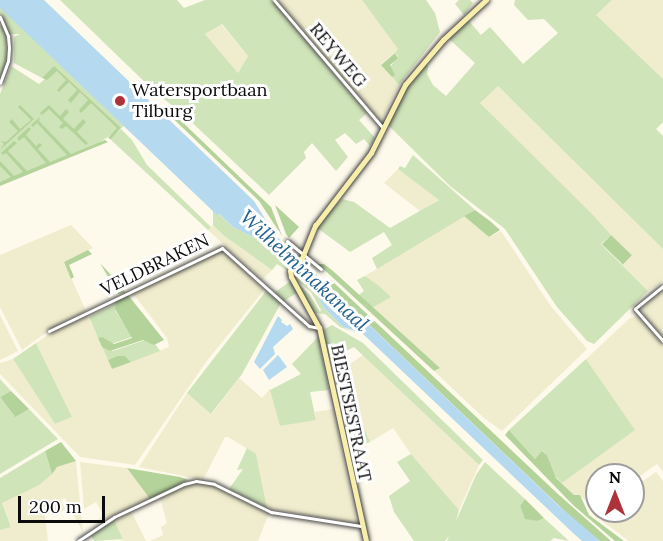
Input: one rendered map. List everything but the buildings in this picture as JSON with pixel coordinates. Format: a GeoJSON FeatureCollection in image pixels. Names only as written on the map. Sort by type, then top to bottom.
{"type":"FeatureCollection","features":[{"type":"Feature","properties":{"kind":"street","name":"REYWEG"},"geometry":{"type":"LineString","coordinates":[[274,0],[382,127]]}},
{"type":"Feature","properties":{"kind":"street","name":"BIESTSESTRAAT"},"geometry":{"type":"LineString","coordinates":[[366,541],[319,328],[291,277],[292,268],[303,256],[311,232],[370,153],[405,85],[443,40],[486,0]]}},
{"type":"Feature","properties":{"kind":"street"},"geometry":{"type":"LineString","coordinates":[[0,17],[8,36],[9,48],[8,61],[0,83]]}},
{"type":"Feature","properties":{"kind":"street"},"geometry":{"type":"LineString","coordinates":[[287,241],[321,269]]}},
{"type":"Feature","properties":{"kind":"street","name":"VELDBRAKEN"},"geometry":{"type":"LineString","coordinates":[[49,332],[222,248],[309,326],[319,328]]}},
{"type":"Feature","properties":{"kind":"street"},"geometry":{"type":"LineString","coordinates":[[663,286],[635,309],[663,341]]}},
{"type":"Feature","properties":{"kind":"street"},"geometry":{"type":"LineString","coordinates":[[78,541],[114,517],[196,481],[214,484],[267,511],[361,526]]}},
{"type":"Feature","properties":{"kind":"shaded area"},"geometry":{"type":"Polygon","coordinates":[[[277,0],[362,0],[399,49],[381,64],[399,85],[380,123],[277,0]]]}},
{"type":"Feature","properties":{"kind":"shaded area"},"geometry":{"type":"Polygon","coordinates":[[[612,0],[663,0],[663,79],[595,15],[612,0]]]}},
{"type":"Feature","properties":{"kind":"shaded area"},"geometry":{"type":"Polygon","coordinates":[[[221,24],[248,56],[238,73],[205,34],[221,24]]]}},
{"type":"Feature","properties":{"kind":"shaded area"},"geometry":{"type":"Polygon","coordinates":[[[497,85],[663,249],[663,281],[648,291],[622,265],[611,235],[480,103],[497,85]]]}},
{"type":"Feature","properties":{"kind":"shaded area"},"geometry":{"type":"Polygon","coordinates":[[[398,169],[440,199],[420,211],[384,183],[398,169]]]}},
{"type":"Feature","properties":{"kind":"shaded area"},"geometry":{"type":"Polygon","coordinates":[[[464,216],[489,237],[501,231],[550,305],[587,349],[502,431],[484,418],[434,371],[439,367],[372,308],[390,297],[365,276],[464,216]]]}},
{"type":"Feature","properties":{"kind":"shaded area"},"geometry":{"type":"Polygon","coordinates":[[[71,225],[93,248],[64,262],[86,311],[51,329],[22,350],[0,307],[0,255],[71,225]]]}},
{"type":"Feature","properties":{"kind":"shaded area"},"geometry":{"type":"Polygon","coordinates":[[[213,225],[223,235],[272,270],[262,280],[208,230],[213,225]]]}},
{"type":"Feature","properties":{"kind":"shaded area"},"geometry":{"type":"Polygon","coordinates":[[[222,249],[264,290],[206,362],[135,465],[80,457],[0,374],[0,363],[13,359],[55,424],[72,417],[36,343],[62,326],[87,314],[112,369],[169,347],[167,338],[132,292],[222,249]]]}},
{"type":"Feature","properties":{"kind":"shaded area"},"geometry":{"type":"Polygon","coordinates":[[[663,289],[663,337],[645,317],[642,308],[663,289]]]}},
{"type":"Feature","properties":{"kind":"shaded area"},"geometry":{"type":"Polygon","coordinates":[[[0,315],[18,351],[0,360],[0,315]]]}},
{"type":"Feature","properties":{"kind":"shaded area"},"geometry":{"type":"Polygon","coordinates":[[[638,316],[663,345],[663,472],[657,464],[645,472],[645,463],[589,463],[634,430],[586,359],[630,318],[638,316]]]}},
{"type":"Feature","properties":{"kind":"shaded area"},"geometry":{"type":"Polygon","coordinates":[[[363,355],[479,465],[459,510],[411,454],[393,428],[370,442],[362,423],[341,427],[331,377],[363,355]]]}},
{"type":"Feature","properties":{"kind":"shaded area"},"geometry":{"type":"Polygon","coordinates":[[[239,378],[262,398],[270,389],[281,426],[316,419],[315,412],[333,409],[357,524],[267,508],[256,454],[228,437],[225,437],[203,480],[139,467],[187,393],[212,414],[239,378]]]}},
{"type":"Feature","properties":{"kind":"shaded area"},"geometry":{"type":"Polygon","coordinates":[[[76,461],[83,533],[65,498],[61,500],[65,510],[53,515],[51,506],[44,507],[48,541],[0,541],[0,530],[11,526],[2,503],[39,484],[57,467],[76,461]]]}},
{"type":"Feature","properties":{"kind":"shaded area"},"geometry":{"type":"Polygon","coordinates":[[[80,462],[127,468],[150,499],[106,519],[96,502],[84,509],[80,462]]]}},
{"type":"Feature","properties":{"kind":"shaded area"},"geometry":{"type":"Polygon","coordinates":[[[585,466],[585,500],[579,495],[574,495],[562,483],[585,466]]]}},
{"type":"Feature","properties":{"kind":"shaded area"},"geometry":{"type":"Polygon","coordinates":[[[656,472],[663,481],[663,541],[629,541],[605,523],[645,523],[645,480],[656,472]]]}},
{"type":"Feature","properties":{"kind":"shaded area"},"geometry":{"type":"Polygon","coordinates":[[[188,484],[211,484],[269,513],[258,541],[150,541],[163,535],[161,527],[167,523],[160,498],[188,484]]]}},
{"type":"Feature","properties":{"kind":"shaded area"},"geometry":{"type":"Polygon","coordinates":[[[131,511],[146,541],[119,541],[123,539],[114,520],[131,511]]]}},
{"type":"Feature","properties":{"kind":"green space"},"geometry":{"type":"Polygon","coordinates":[[[60,0],[177,0],[184,8],[205,0],[272,0],[367,113],[359,120],[375,138],[370,146],[364,139],[356,144],[345,133],[335,140],[348,157],[336,171],[312,143],[304,152],[306,158],[269,195],[183,114],[155,92],[60,0]],[[222,24],[205,34],[238,73],[248,56],[222,24]]]}},
{"type":"Feature","properties":{"kind":"green space"},"geometry":{"type":"Polygon","coordinates":[[[362,0],[426,0],[435,13],[440,32],[399,85],[392,77],[394,73],[390,67],[398,56],[395,53],[398,49],[362,0]]]}},
{"type":"Feature","properties":{"kind":"green space"},"geometry":{"type":"Polygon","coordinates":[[[459,0],[470,0],[473,3],[464,15],[455,4],[459,0]]]}},
{"type":"Feature","properties":{"kind":"green space"},"geometry":{"type":"Polygon","coordinates":[[[515,0],[612,0],[596,15],[663,79],[663,122],[656,129],[663,136],[663,249],[498,86],[480,103],[611,235],[601,244],[648,291],[594,344],[587,341],[557,307],[505,229],[450,186],[388,125],[403,91],[426,63],[427,74],[433,85],[446,96],[475,63],[448,38],[468,20],[481,35],[490,27],[523,64],[558,33],[544,19],[528,20],[514,5],[515,0]]]}},
{"type":"Feature","properties":{"kind":"green space"},"geometry":{"type":"Polygon","coordinates":[[[0,7],[124,126],[93,147],[0,182],[0,94],[11,66],[39,84],[58,68],[42,78],[14,63],[14,37],[20,34],[9,34],[0,14],[0,7]]]}},
{"type":"Feature","properties":{"kind":"green space"},"geometry":{"type":"Polygon","coordinates":[[[2,25],[6,36],[7,58],[0,81],[0,26],[2,25]]]}},
{"type":"Feature","properties":{"kind":"green space"},"geometry":{"type":"Polygon","coordinates":[[[395,53],[398,58],[390,65],[395,75],[392,77],[381,65],[395,53]]]}},
{"type":"Feature","properties":{"kind":"green space"},"geometry":{"type":"Polygon","coordinates":[[[54,66],[121,128],[111,139],[108,138],[117,128],[91,103],[81,113],[79,110],[88,100],[80,92],[71,103],[68,100],[77,90],[69,82],[59,92],[57,90],[66,80],[57,71],[47,80],[42,78],[54,66]]]}},
{"type":"Feature","properties":{"kind":"green space"},"geometry":{"type":"Polygon","coordinates":[[[20,105],[34,119],[0,150],[4,144],[1,141],[6,142],[18,131],[9,122],[12,119],[20,129],[31,120],[18,107],[20,105]]]}},
{"type":"Feature","properties":{"kind":"green space"},"geometry":{"type":"Polygon","coordinates":[[[49,105],[60,116],[66,109],[69,112],[63,119],[74,129],[83,119],[86,122],[77,132],[88,143],[86,145],[66,126],[62,129],[59,127],[63,123],[49,109],[42,115],[40,113],[49,105]]]}},
{"type":"Feature","properties":{"kind":"green space"},"geometry":{"type":"Polygon","coordinates":[[[159,105],[175,115],[271,207],[282,236],[259,201],[159,105]]]}},
{"type":"Feature","properties":{"kind":"green space"},"geometry":{"type":"Polygon","coordinates":[[[40,117],[39,121],[71,154],[105,140],[108,142],[0,186],[0,182],[11,177],[0,166],[0,161],[14,176],[23,172],[6,153],[3,155],[1,153],[14,141],[17,143],[8,151],[27,171],[46,163],[24,137],[19,141],[17,138],[29,127],[31,129],[26,135],[36,146],[40,143],[42,145],[38,149],[50,162],[67,155],[37,123],[33,127],[31,125],[40,117]]]}},
{"type":"Feature","properties":{"kind":"green space"},"geometry":{"type":"Polygon","coordinates":[[[121,129],[132,140],[147,165],[211,227],[208,230],[110,139],[121,129]]]}},
{"type":"Feature","properties":{"kind":"green space"},"geometry":{"type":"Polygon","coordinates":[[[413,155],[475,210],[377,269],[372,258],[392,245],[384,232],[350,252],[316,227],[342,199],[354,202],[390,228],[439,200],[398,169],[400,166],[405,168],[413,155]]]}},
{"type":"Feature","properties":{"kind":"green space"},"geometry":{"type":"Polygon","coordinates":[[[275,205],[299,227],[289,238],[286,234],[275,205]]]}},
{"type":"Feature","properties":{"kind":"green space"},"geometry":{"type":"Polygon","coordinates":[[[213,209],[233,227],[267,244],[291,265],[291,268],[286,270],[277,264],[272,270],[223,235],[213,225],[213,209]]]}},
{"type":"Feature","properties":{"kind":"green space"},"geometry":{"type":"Polygon","coordinates":[[[475,210],[500,230],[489,237],[464,216],[475,210]]]}},
{"type":"Feature","properties":{"kind":"green space"},"geometry":{"type":"Polygon","coordinates":[[[611,235],[632,255],[623,264],[602,244],[611,235]]]}},
{"type":"Feature","properties":{"kind":"green space"},"geometry":{"type":"Polygon","coordinates":[[[88,250],[92,254],[69,265],[74,277],[71,279],[64,262],[88,250]]]}},
{"type":"Feature","properties":{"kind":"green space"},"geometry":{"type":"Polygon","coordinates":[[[100,263],[123,288],[125,293],[118,294],[100,263]]]}},
{"type":"Feature","properties":{"kind":"green space"},"geometry":{"type":"Polygon","coordinates":[[[318,264],[324,264],[333,271],[440,368],[434,371],[318,264]]]}},
{"type":"Feature","properties":{"kind":"green space"},"geometry":{"type":"Polygon","coordinates":[[[293,269],[316,288],[325,309],[343,327],[360,334],[340,327],[325,314],[314,313],[294,280],[310,295],[320,312],[321,310],[311,292],[292,277],[293,269]]]}},
{"type":"Feature","properties":{"kind":"green space"},"geometry":{"type":"Polygon","coordinates":[[[365,276],[391,297],[372,308],[359,295],[364,291],[357,280],[365,276]]]}},
{"type":"Feature","properties":{"kind":"green space"},"geometry":{"type":"Polygon","coordinates":[[[331,280],[585,518],[585,523],[591,523],[611,541],[600,541],[572,518],[328,283],[331,280]]]}},
{"type":"Feature","properties":{"kind":"green space"},"geometry":{"type":"Polygon","coordinates":[[[291,281],[298,292],[284,301],[275,292],[291,281]]]}},
{"type":"Feature","properties":{"kind":"green space"},"geometry":{"type":"Polygon","coordinates":[[[266,291],[281,303],[242,374],[211,414],[187,393],[266,291]]]}},
{"type":"Feature","properties":{"kind":"green space"},"geometry":{"type":"Polygon","coordinates":[[[128,295],[164,340],[154,345],[143,340],[110,351],[102,347],[98,338],[102,337],[114,344],[132,338],[115,309],[116,301],[128,295]]]}},
{"type":"Feature","properties":{"kind":"green space"},"geometry":{"type":"Polygon","coordinates":[[[116,301],[115,310],[132,337],[111,344],[103,338],[98,338],[89,317],[112,306],[116,301]]]}},
{"type":"Feature","properties":{"kind":"green space"},"geometry":{"type":"Polygon","coordinates":[[[332,325],[363,343],[483,460],[479,465],[354,347],[328,360],[321,331],[332,325]]]}},
{"type":"Feature","properties":{"kind":"green space"},"geometry":{"type":"Polygon","coordinates":[[[318,337],[329,390],[310,392],[316,420],[280,426],[270,390],[301,374],[292,364],[318,337]]]}},
{"type":"Feature","properties":{"kind":"green space"},"geometry":{"type":"Polygon","coordinates":[[[145,340],[156,345],[160,351],[131,362],[125,356],[108,360],[102,347],[113,351],[145,340]]]}},
{"type":"Feature","properties":{"kind":"green space"},"geometry":{"type":"Polygon","coordinates":[[[36,343],[72,417],[55,424],[13,359],[36,343]]]}},
{"type":"Feature","properties":{"kind":"green space"},"geometry":{"type":"Polygon","coordinates":[[[125,356],[131,362],[112,369],[108,360],[125,356]]]}},
{"type":"Feature","properties":{"kind":"green space"},"geometry":{"type":"Polygon","coordinates":[[[586,359],[635,430],[590,463],[585,463],[585,466],[562,483],[555,476],[547,455],[543,451],[535,459],[509,430],[586,359]]]}},
{"type":"Feature","properties":{"kind":"green space"},"geometry":{"type":"Polygon","coordinates":[[[0,379],[11,391],[0,397],[0,379]]]}},
{"type":"Feature","properties":{"kind":"green space"},"geometry":{"type":"Polygon","coordinates":[[[11,391],[29,409],[15,417],[0,397],[11,391]]]}},
{"type":"Feature","properties":{"kind":"green space"},"geometry":{"type":"Polygon","coordinates":[[[0,397],[14,416],[29,409],[58,439],[0,474],[0,397]]]}},
{"type":"Feature","properties":{"kind":"green space"},"geometry":{"type":"Polygon","coordinates":[[[362,423],[370,442],[352,449],[351,440],[344,441],[341,427],[362,423]]]}},
{"type":"Feature","properties":{"kind":"green space"},"geometry":{"type":"Polygon","coordinates":[[[509,430],[535,459],[542,451],[547,455],[556,478],[574,495],[580,495],[585,506],[585,515],[573,505],[505,435],[509,430]]]}},
{"type":"Feature","properties":{"kind":"green space"},"geometry":{"type":"Polygon","coordinates":[[[61,442],[76,461],[57,467],[52,474],[45,451],[61,442]]]}},
{"type":"Feature","properties":{"kind":"green space"},"geometry":{"type":"Polygon","coordinates":[[[247,448],[256,454],[267,508],[229,489],[243,469],[237,470],[247,448]]]}},
{"type":"Feature","properties":{"kind":"green space"},"geometry":{"type":"Polygon","coordinates":[[[45,451],[52,474],[39,485],[2,503],[11,527],[0,530],[0,478],[45,451]]]}},
{"type":"Feature","properties":{"kind":"green space"},"geometry":{"type":"Polygon","coordinates":[[[411,454],[459,510],[456,521],[476,475],[485,462],[525,499],[520,506],[524,516],[538,521],[544,518],[569,541],[554,538],[550,541],[447,541],[449,536],[445,541],[414,541],[394,512],[389,496],[410,481],[397,462],[411,454]]]}},
{"type":"Feature","properties":{"kind":"green space"},"geometry":{"type":"Polygon","coordinates":[[[127,468],[180,477],[188,480],[150,499],[127,468]]]}},
{"type":"Feature","properties":{"kind":"green space"},"geometry":{"type":"Polygon","coordinates":[[[525,499],[544,518],[538,521],[525,519],[520,506],[525,499]]]}},
{"type":"Feature","properties":{"kind":"green space"},"geometry":{"type":"Polygon","coordinates":[[[114,520],[123,539],[94,541],[90,534],[114,520]]]}},
{"type":"Feature","properties":{"kind":"green space"},"geometry":{"type":"Polygon","coordinates":[[[594,523],[600,523],[624,541],[615,541],[594,523]]]}},
{"type":"Feature","properties":{"kind":"water","name":"Wilhelminakanaal"},"geometry":{"type":"Polygon","coordinates":[[[0,0],[44,0],[254,201],[275,235],[558,505],[600,541],[582,541],[362,333],[343,327],[325,309],[314,290],[316,288],[292,266],[267,244],[233,227],[219,214],[217,215],[0,8],[0,0]]]}},
{"type":"Feature","properties":{"kind":"water"},"geometry":{"type":"Polygon","coordinates":[[[278,316],[281,322],[287,326],[290,324],[293,329],[273,347],[275,354],[260,369],[254,362],[278,316]]]}},
{"type":"Feature","properties":{"kind":"water"},"geometry":{"type":"Polygon","coordinates":[[[278,355],[287,367],[269,380],[263,370],[278,355]]]}},
{"type":"Feature","properties":{"kind":"place","name":"Watersportbaan Tilburg"},"geometry":{"type":"Point","coordinates":[120,101]}}]}
